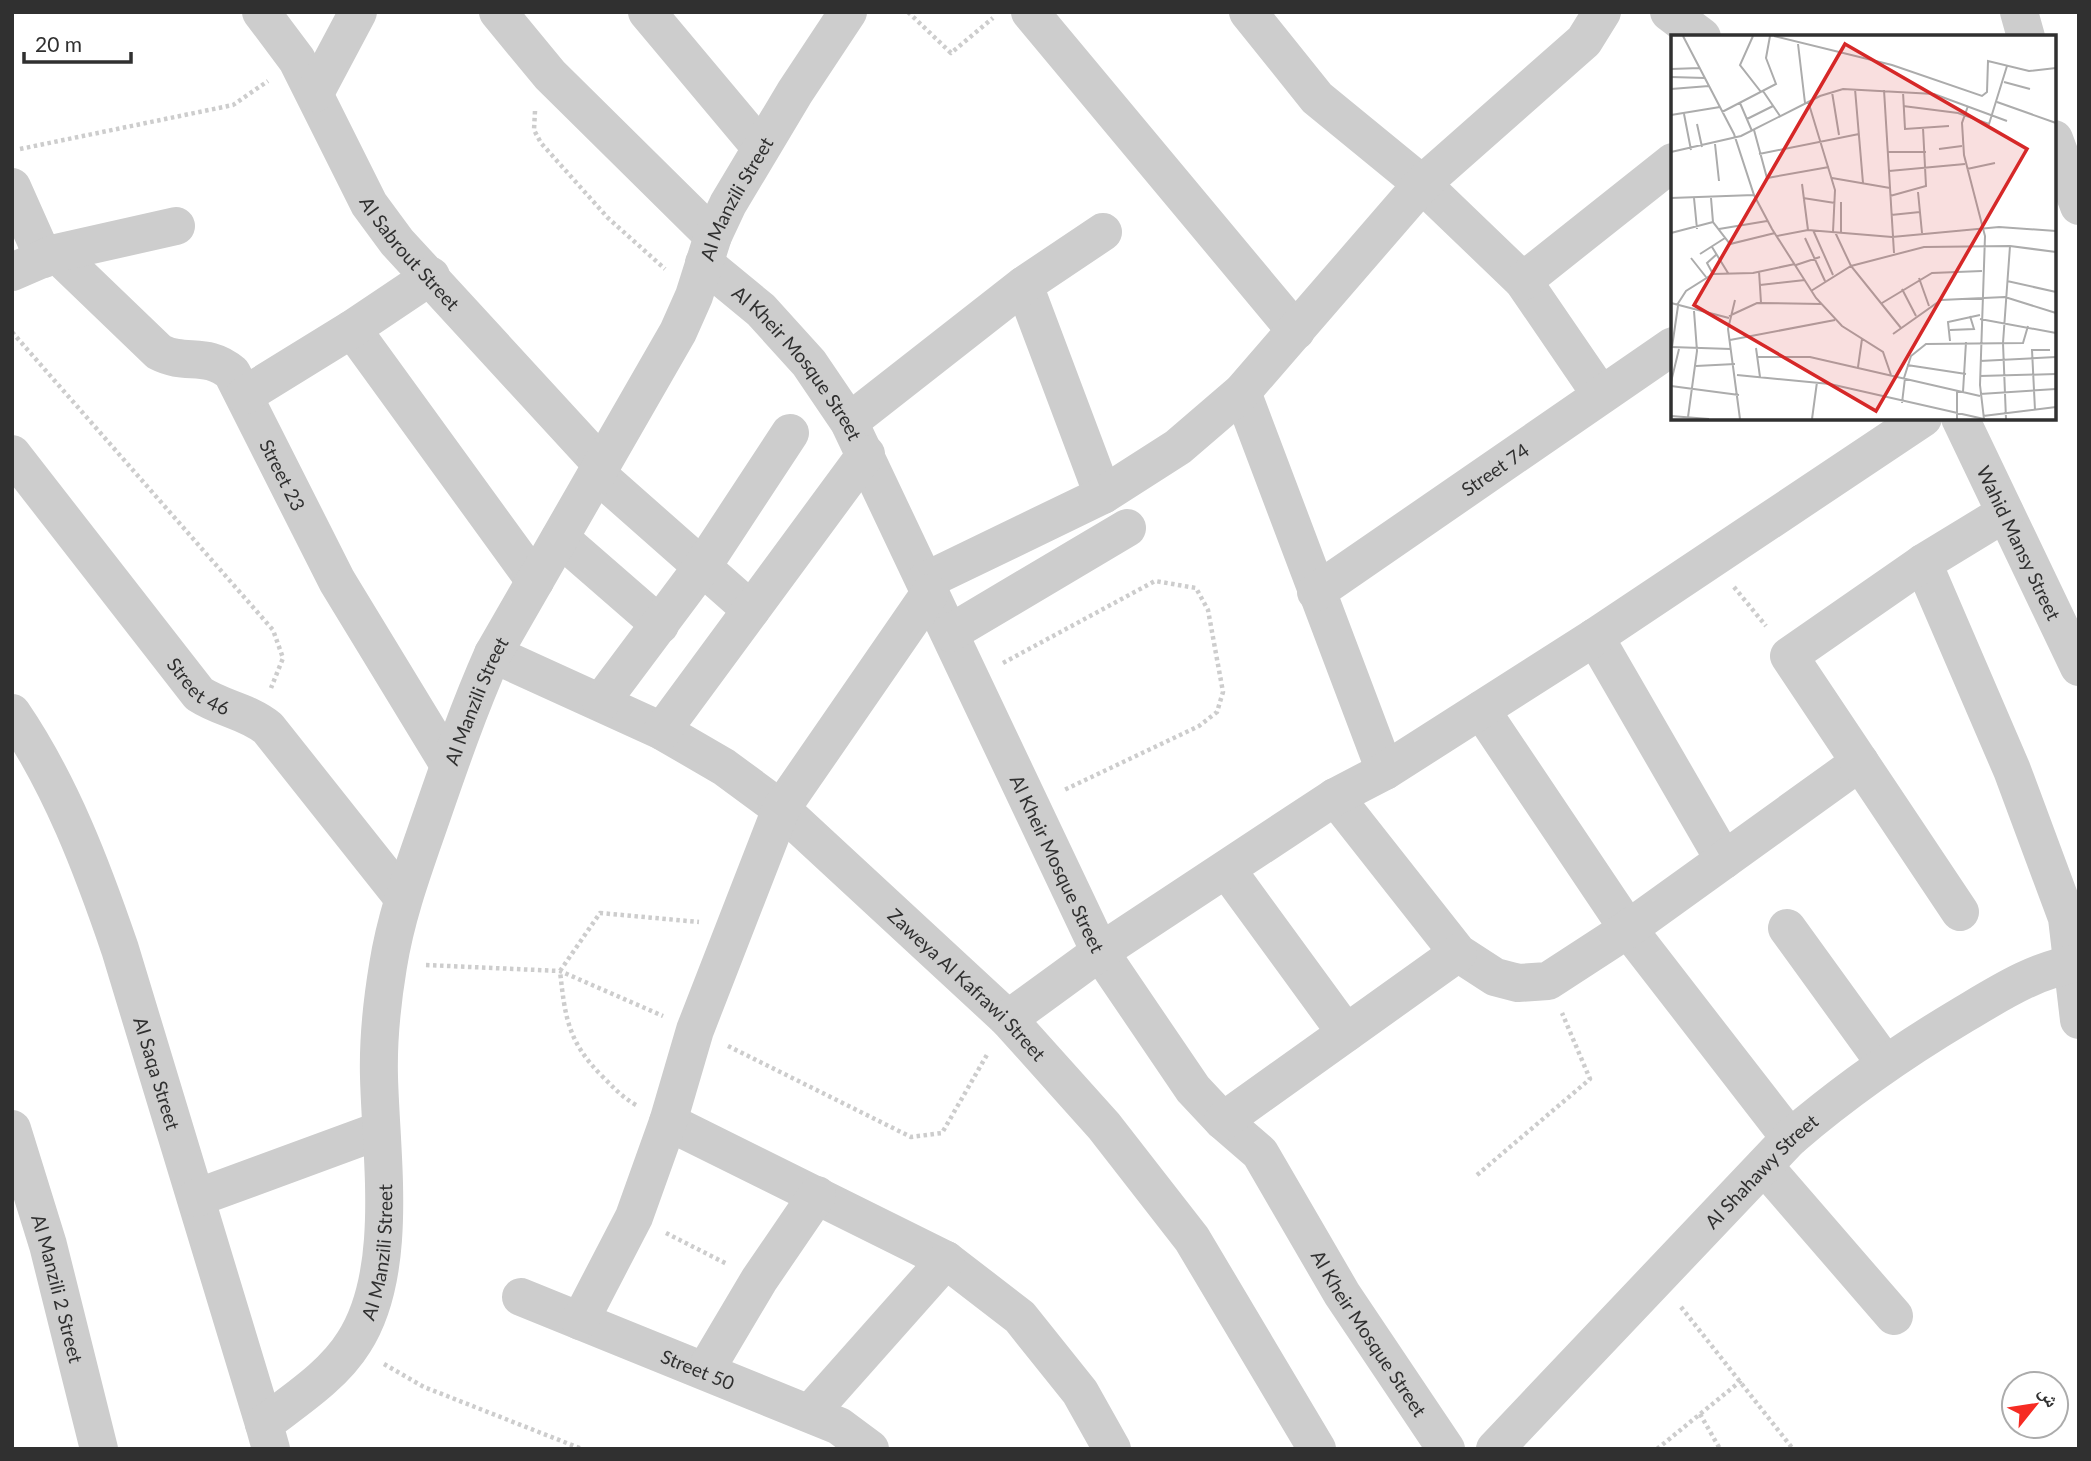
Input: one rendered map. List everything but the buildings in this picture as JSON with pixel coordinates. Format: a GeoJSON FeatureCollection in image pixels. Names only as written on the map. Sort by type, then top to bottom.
{"type":"FeatureCollection","features":[{"type":"Feature","properties":{"kind":"street","name":"Al Sabrout Street"},"geometry":{"type":"LineString","coordinates":[[261,12],[297,60],[369,204],[397,242],[431,276],[600,469],[751,610]]}},
{"type":"Feature","properties":{"kind":"street"},"geometry":{"type":"LineString","coordinates":[[315,93],[358,12]]}},
{"type":"Feature","properties":{"kind":"street","name":"Al Kheir Mosque Street"},"geometry":{"type":"LineString","coordinates":[[498,12],[704,265],[761,310],[809,363],[858,438],[1100,952],[1193,1089],[1223,1121],[1261,1153],[1278,1178],[1342,1294],[1446,1449]]}},
{"type":"Feature","properties":{"kind":"street"},"geometry":{"type":"LineString","coordinates":[[647,12],[761,148]]}},
{"type":"Feature","properties":{"kind":"street","name":"Al Manzili Street"},"geometry":{"type":"LineString","coordinates":[[268,1436],[352,1345],[367,1321],[376,1294],[382,1253],[380,1033],[388,964],[403,898],[468,708],[493,654],[678,332],[704,265],[761,148],[848,12]]}},
{"type":"Feature","properties":{"kind":"street"},"geometry":{"type":"LineString","coordinates":[[1030,12],[1296,331]]}},
{"type":"Feature","properties":{"kind":"street"},"geometry":{"type":"LineString","coordinates":[[1248,12],[1317,98],[1422,184],[1523,281],[1601,395]]}},
{"type":"Feature","properties":{"kind":"street"},"geometry":{"type":"LineString","coordinates":[[580,1321],[634,1217],[668,1122],[695,1030],[781,809],[928,587],[1103,495],[1178,447],[1242,392],[1422,184],[1584,41],[1602,12]]}},
{"type":"Feature","properties":{"kind":"street"},"geometry":{"type":"LineString","coordinates":[[1669,12],[1699,35]]}},
{"type":"Feature","properties":{"kind":"street"},"geometry":{"type":"LineString","coordinates":[[2019,12],[2025,35]]}},
{"type":"Feature","properties":{"kind":"street"},"geometry":{"type":"LineString","coordinates":[[2056,144],[2079,206]]}},
{"type":"Feature","properties":{"kind":"street"},"geometry":{"type":"LineString","coordinates":[[1523,281],[1671,164]]}},
{"type":"Feature","properties":{"kind":"street"},"geometry":{"type":"LineString","coordinates":[[12,187],[38,261],[176,226]]}},
{"type":"Feature","properties":{"kind":"street"},"geometry":{"type":"LineString","coordinates":[[662,731],[751,610],[858,438],[1024,285],[1103,232]]}},
{"type":"Feature","properties":{"kind":"street","name":"Street 23"},"geometry":{"type":"LineString","coordinates":[[38,261],[159,352],[179,360],[201,358],[223,366],[232,373],[337,581],[449,765]]}},
{"type":"Feature","properties":{"kind":"street"},"geometry":{"type":"LineString","coordinates":[[245,395],[431,276]]}},
{"type":"Feature","properties":{"kind":"street"},"geometry":{"type":"LineString","coordinates":[[1024,285],[1103,495]]}},
{"type":"Feature","properties":{"kind":"street"},"geometry":{"type":"LineString","coordinates":[[352,329],[535,581]]}},
{"type":"Feature","properties":{"kind":"street","name":"Street 74"},"geometry":{"type":"LineString","coordinates":[[1317,592],[1671,347]]}},
{"type":"Feature","properties":{"kind":"street"},"geometry":{"type":"LineString","coordinates":[[1242,392],[1385,771]]}},
{"type":"Feature","properties":{"kind":"street"},"geometry":{"type":"LineString","coordinates":[[1008,1019],[1100,952],[1335,797],[1385,771],[1595,637],[1920,420]]}},
{"type":"Feature","properties":{"kind":"street","name":"Wahid Mansy Street"},"geometry":{"type":"LineString","coordinates":[[1962,420],[2079,667]]}},
{"type":"Feature","properties":{"kind":"street"},"geometry":{"type":"LineString","coordinates":[[601,702],[702,567],[790,433]]}},
{"type":"Feature","properties":{"kind":"street","name":"Street 46"},"geometry":{"type":"LineString","coordinates":[[12,454],[200,694],[219,707],[250,714],[268,728],[403,898]]}},
{"type":"Feature","properties":{"kind":"street"},"geometry":{"type":"LineString","coordinates":[[1959,912],[1789,656],[1923,563],[2005,513]]}},
{"type":"Feature","properties":{"kind":"street"},"geometry":{"type":"LineString","coordinates":[[950,634],[1127,528]]}},
{"type":"Feature","properties":{"kind":"street"},"geometry":{"type":"LineString","coordinates":[[560,538],[660,625]]}},
{"type":"Feature","properties":{"kind":"street"},"geometry":{"type":"LineString","coordinates":[[1923,563],[2012,770],[2067,918],[2075,964],[2079,1020]]}},
{"type":"Feature","properties":{"kind":"street"},"geometry":{"type":"LineString","coordinates":[[1595,637],[1724,860]]}},
{"type":"Feature","properties":{"kind":"street","name":"Zaweya Al Kafrawi Street"},"geometry":{"type":"LineString","coordinates":[[493,654],[662,731],[724,767],[781,809],[1008,1019],[1104,1126],[1192,1239],[1317,1449]]}},
{"type":"Feature","properties":{"kind":"street"},"geometry":{"type":"LineString","coordinates":[[1481,710],[1628,929],[1790,1138]]}},
{"type":"Feature","properties":{"kind":"street","name":"Al Saqa Street"},"geometry":{"type":"LineString","coordinates":[[12,713],[62,799],[94,873],[268,1436]]}},
{"type":"Feature","properties":{"kind":"street"},"geometry":{"type":"LineString","coordinates":[[1335,797],[1458,953],[1495,977],[1518,983],[1548,981],[1628,929],[1860,762]]}},
{"type":"Feature","properties":{"kind":"street"},"geometry":{"type":"LineString","coordinates":[[1227,870],[1346,1033]]}},
{"type":"Feature","properties":{"kind":"street"},"geometry":{"type":"LineString","coordinates":[[1787,928],[1884,1062]]}},
{"type":"Feature","properties":{"kind":"street"},"geometry":{"type":"LineString","coordinates":[[1223,1121],[1458,953]]}},
{"type":"Feature","properties":{"kind":"street","name":"Al Shahawy Street"},"geometry":{"type":"LineString","coordinates":[[1495,1449],[1790,1138],[1884,1062],[2010,988],[2075,964]]}},
{"type":"Feature","properties":{"kind":"street"},"geometry":{"type":"LineString","coordinates":[[668,1122],[946,1260],[1020,1317],[1080,1392],[1112,1449]]}},
{"type":"Feature","properties":{"kind":"street","name":"Al Manzili 2 Street"},"geometry":{"type":"LineString","coordinates":[[12,1129],[48,1245],[99,1449]]}},
{"type":"Feature","properties":{"kind":"street"},"geometry":{"type":"LineString","coordinates":[[196,1198],[381,1130]]}},
{"type":"Feature","properties":{"kind":"street"},"geometry":{"type":"LineString","coordinates":[[1764,1166],[1894,1315]]}},
{"type":"Feature","properties":{"kind":"street"},"geometry":{"type":"LineString","coordinates":[[705,1371],[759,1280],[817,1195]]}},
{"type":"Feature","properties":{"kind":"street"},"geometry":{"type":"LineString","coordinates":[[810,1413],[946,1260]]}},
{"type":"Feature","properties":{"kind":"street","name":"Street 50"},"geometry":{"type":"LineString","coordinates":[[521,1297],[810,1413],[839,1426],[870,1449]]}},
{"type":"Feature","properties":{"kind":"path"},"geometry":{"type":"LineString","coordinates":[[908,12],[951,53],[1000,12]]}},
{"type":"Feature","properties":{"kind":"path"},"geometry":{"type":"LineString","coordinates":[[12,150],[233,105],[297,60]]}},
{"type":"Feature","properties":{"kind":"path"},"geometry":{"type":"LineString","coordinates":[[550,75],[534,112],[534,130],[541,143],[608,218],[704,265]]}},
{"type":"Feature","properties":{"kind":"path"},"geometry":{"type":"LineString","coordinates":[[12,332],[273,630],[283,659],[267,699],[250,714]]}},
{"type":"Feature","properties":{"kind":"path"},"geometry":{"type":"LineString","coordinates":[[1712,558],[1789,656]]}},
{"type":"Feature","properties":{"kind":"path"},"geometry":{"type":"LineString","coordinates":[[972,680],[1154,580],[1196,588],[1208,610],[1223,692],[1217,712],[1199,726],[1031,806]]}},
{"type":"Feature","properties":{"kind":"path"},"geometry":{"type":"LineString","coordinates":[[668,1122],[623,1098],[580,1054],[565,1018],[560,971],[600,914],[734,926]]}},
{"type":"Feature","properties":{"kind":"path"},"geometry":{"type":"LineString","coordinates":[[388,964],[560,971],[695,1030],[911,1137],[942,1133],[1008,1019]]}},
{"type":"Feature","properties":{"kind":"path"},"geometry":{"type":"LineString","coordinates":[[1477,1175],[1590,1079],[1548,981]]}},
{"type":"Feature","properties":{"kind":"path"},"geometry":{"type":"LineString","coordinates":[[634,1217],[759,1280]]}},
{"type":"Feature","properties":{"kind":"path"},"geometry":{"type":"LineString","coordinates":[[1657,1278],[1742,1380],[1793,1449]]}},
{"type":"Feature","properties":{"kind":"path"},"geometry":{"type":"LineString","coordinates":[[352,1345],[424,1387],[582,1449]]}},
{"type":"Feature","properties":{"kind":"path"},"geometry":{"type":"LineString","coordinates":[[1657,1449],[1742,1380]]}},
{"type":"Feature","properties":{"kind":"path"},"geometry":{"type":"LineString","coordinates":[[1700,1414],[1720,1449]]}}]}
